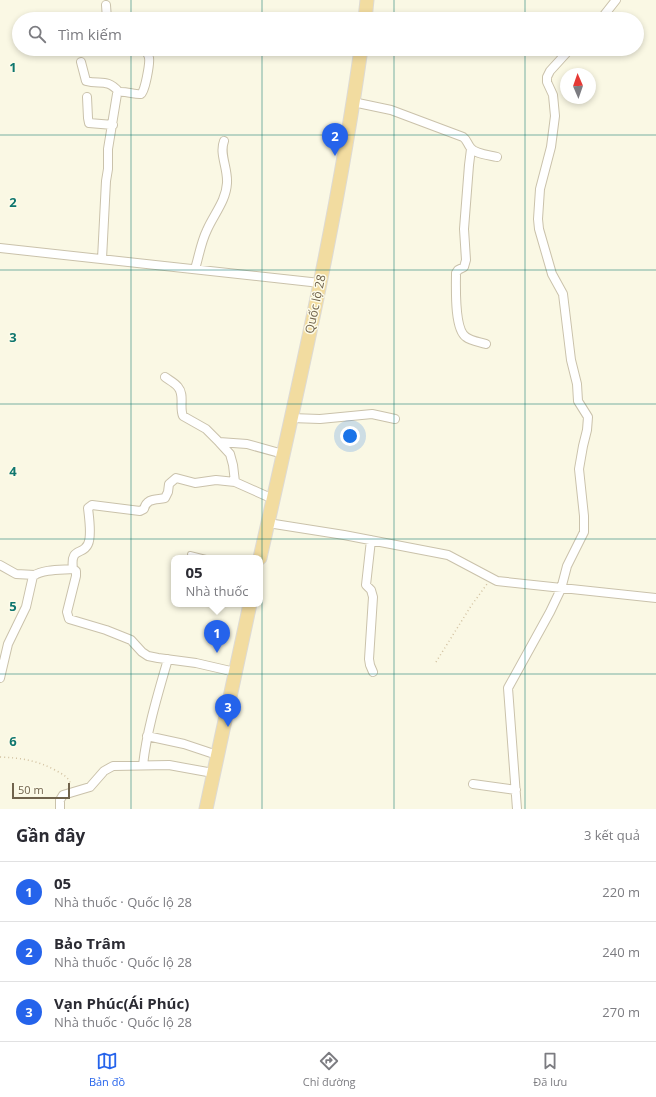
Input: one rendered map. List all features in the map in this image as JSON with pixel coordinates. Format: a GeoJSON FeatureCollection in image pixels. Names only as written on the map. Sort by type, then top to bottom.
{"type":"FeatureCollection","features":[{"type":"Feature","properties":{"kind":"highway"},"geometry":{"type":"LineString","coordinates":[[366,12],[367,0]]}},
{"type":"Feature","properties":{"kind":"highway","name":"Quốc lộ 28"},"geometry":{"type":"LineString","coordinates":[[261,555],[320,283],[360,56]]}},
{"type":"Feature","properties":{"kind":"highway"},"geometry":{"type":"LineString","coordinates":[[206,809],[212,773],[249,607]]}},
{"type":"Feature","properties":{"kind":"street"},"geometry":{"type":"LineString","coordinates":[[607,12],[616,0]]}},
{"type":"Feature","properties":{"kind":"street"},"geometry":{"type":"LineString","coordinates":[[106,5],[106,12]]}},
{"type":"Feature","properties":{"kind":"street"},"geometry":{"type":"LineString","coordinates":[[81,62],[86,81],[112,85],[119,92],[140,94],[144,90],[148,56]]}},
{"type":"Feature","properties":{"kind":"street"},"geometry":{"type":"LineString","coordinates":[[517,809],[508,688],[550,612],[561,589],[567,566],[584,532],[580,469],[583,446],[589,423],[587,414],[578,401],[577,384],[571,360],[563,294],[552,274],[539,229],[538,219],[540,190],[553,138],[555,116],[553,95],[547,82],[547,77],[550,71],[564,56]]}},
{"type":"Feature","properties":{"kind":"street"},"geometry":{"type":"LineString","coordinates":[[102,259],[108,154],[119,92]]}},
{"type":"Feature","properties":{"kind":"street"},"geometry":{"type":"LineString","coordinates":[[87,97],[88,118],[90,123],[113,124]]}},
{"type":"Feature","properties":{"kind":"street"},"geometry":{"type":"LineString","coordinates":[[353,102],[391,110],[463,137],[466,139],[471,149],[476,152],[497,157]]}},
{"type":"Feature","properties":{"kind":"street"},"geometry":{"type":"LineString","coordinates":[[195,269],[206,232],[224,199],[227,183],[222,151],[224,141]]}},
{"type":"Feature","properties":{"kind":"street"},"geometry":{"type":"LineString","coordinates":[[471,149],[464,229],[466,260],[464,267],[456,273],[457,316],[459,327],[466,338],[486,344]]}},
{"type":"Feature","properties":{"kind":"street"},"geometry":{"type":"LineString","coordinates":[[0,248],[320,283]]}},
{"type":"Feature","properties":{"kind":"street"},"geometry":{"type":"LineString","coordinates":[[165,377],[180,389],[182,414],[206,429],[230,454],[235,482]]}},
{"type":"Feature","properties":{"kind":"street"},"geometry":{"type":"LineString","coordinates":[[291,418],[320,419],[372,414],[395,419]]}},
{"type":"Feature","properties":{"kind":"street"},"geometry":{"type":"LineString","coordinates":[[219,442],[247,444],[283,454]]}},
{"type":"Feature","properties":{"kind":"street"},"geometry":{"type":"LineString","coordinates":[[235,672],[196,663],[158,658],[145,654],[133,641],[124,636],[68,619],[67,612],[76,576],[76,571],[73,569],[72,562],[76,553],[86,548],[89,543],[88,508],[92,504],[140,511],[144,509],[146,503],[151,500],[165,498],[168,492],[169,484],[176,478],[190,482],[216,480],[235,482],[273,499]]}},
{"type":"Feature","properties":{"kind":"street"},"geometry":{"type":"LineString","coordinates":[[268,523],[372,540],[448,555],[497,581],[656,598]]}},
{"type":"Feature","properties":{"kind":"street"},"geometry":{"type":"LineString","coordinates":[[372,540],[366,585],[371,590],[373,597],[369,659],[373,672]]}},
{"type":"Feature","properties":{"kind":"street"},"geometry":{"type":"LineString","coordinates":[[0,565],[16,574],[35,575],[46,571],[73,569]]}},
{"type":"Feature","properties":{"kind":"street"},"geometry":{"type":"LineString","coordinates":[[0,678],[8,644],[26,607],[33,576],[35,575]]}},
{"type":"Feature","properties":{"kind":"street"},"geometry":{"type":"LineString","coordinates":[[143,765],[147,736],[168,659]]}},
{"type":"Feature","properties":{"kind":"street"},"geometry":{"type":"LineString","coordinates":[[147,736],[184,744],[217,755]]}},
{"type":"Feature","properties":{"kind":"street"},"geometry":{"type":"LineString","coordinates":[[60,809],[62,795],[90,787],[104,771],[110,767],[175,765],[212,773]]}},
{"type":"Feature","properties":{"kind":"street"},"geometry":{"type":"LineString","coordinates":[[473,784],[516,790]]}},
{"type":"Feature","properties":{"kind":"lane"},"geometry":{"type":"LineString","coordinates":[[190,554],[194,555]]}},
{"type":"Feature","properties":{"kind":"path"},"geometry":{"type":"LineString","coordinates":[[436,662],[471,606],[492,578]]}},
{"type":"Feature","properties":{"kind":"path"},"geometry":{"type":"LineString","coordinates":[[0,757],[24,759],[47,765],[66,777],[70,782],[72,792]]}},
{"type":"Feature","properties":{"kind":"place","name":"Bảo Trâm"},"geometry":{"type":"Point","coordinates":[335,156]}},
{"type":"Feature","properties":{"kind":"place","name":"05"},"geometry":{"type":"Point","coordinates":[217,653]}},
{"type":"Feature","properties":{"kind":"place","name":"Vạn Phúc(Ái Phúc)"},"geometry":{"type":"Point","coordinates":[228,727]}}]}
